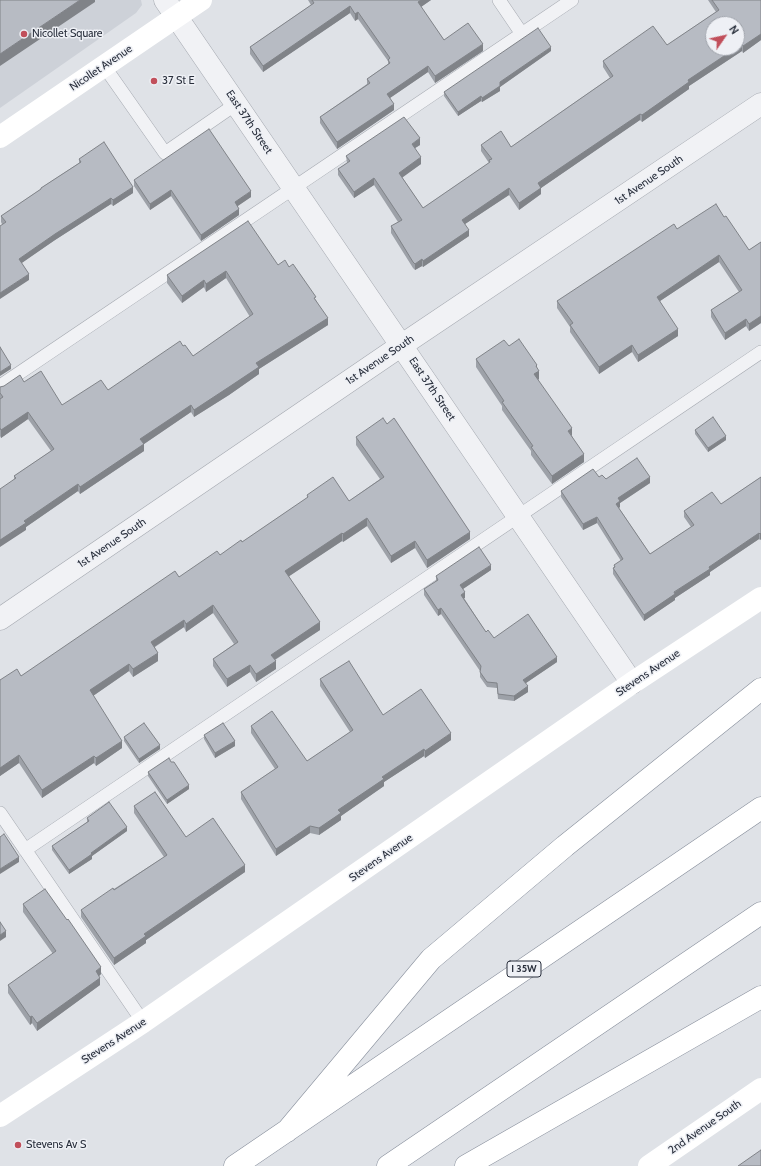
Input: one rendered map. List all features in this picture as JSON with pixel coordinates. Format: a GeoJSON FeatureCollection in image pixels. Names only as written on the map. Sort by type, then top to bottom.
{"type":"FeatureCollection","features":[{"type":"Feature","properties":{"kind":"main road","name":"Nicollet Avenue"},"geometry":{"type":"LineString","coordinates":[[0,137],[104,66],[171,8],[201,0]]}},
{"type":"Feature","properties":{"kind":"main road","name":"Stevens Avenue"},"geometry":{"type":"LineString","coordinates":[[0,1116],[143,1022],[632,683],[761,598]]}},
{"type":"Feature","properties":{"kind":"main road"},"geometry":{"type":"LineString","coordinates":[[287,1131],[431,959],[565,846],[761,689]]}},
{"type":"Feature","properties":{"kind":"main road","name":"I 35W"},"geometry":{"type":"LineString","coordinates":[[235,1166],[761,808]]}},
{"type":"Feature","properties":{"kind":"main road"},"geometry":{"type":"LineString","coordinates":[[388,1166],[761,913]]}},
{"type":"Feature","properties":{"kind":"main road"},"geometry":{"type":"LineString","coordinates":[[466,1166],[761,997]]}},
{"type":"Feature","properties":{"kind":"main road","name":"2nd Avenue South"},"geometry":{"type":"LineString","coordinates":[[649,1166],[761,1089]]}},
{"type":"Feature","properties":{"kind":"street","name":"East 37th Street"},"geometry":{"type":"LineString","coordinates":[[171,8],[632,683]]}},
{"type":"Feature","properties":{"kind":"street","name":"1st Avenue South"},"geometry":{"type":"LineString","coordinates":[[0,619],[402,345],[761,104]]}},
{"type":"Feature","properties":{"kind":"lane"},"geometry":{"type":"LineString","coordinates":[[499,0],[522,34]]}},
{"type":"Feature","properties":{"kind":"lane"},"geometry":{"type":"LineString","coordinates":[[0,386],[572,0]]}},
{"type":"Feature","properties":{"kind":"lane"},"geometry":{"type":"LineString","coordinates":[[104,66],[165,153],[236,104]]}},
{"type":"Feature","properties":{"kind":"lane"},"geometry":{"type":"LineString","coordinates":[[25,850],[761,352]]}},
{"type":"Feature","properties":{"kind":"lane"},"geometry":{"type":"LineString","coordinates":[[0,813],[143,1022]]}},
{"type":"Feature","properties":{"kind":"shaded area"},"geometry":{"type":"Polygon","coordinates":[[[0,0],[141,0],[142,5],[136,13],[0,108],[0,0]]]}},
{"type":"Feature","properties":{"kind":"building","name":"Nicollet Square"},"geometry":{"type":"Polygon","coordinates":[[[0,0],[80,0],[0,54],[0,0]]]}},
{"type":"Feature","properties":{"kind":"building"},"geometry":{"type":"Polygon","coordinates":[[[312,0],[421,0],[418,2],[444,40],[468,23],[483,44],[435,76],[428,66],[387,94],[394,104],[337,142],[320,117],[370,83],[367,79],[390,63],[388,60],[390,58],[358,12],[355,14],[350,6],[263,66],[250,47],[314,3],[312,0]]]}},
{"type":"Feature","properties":{"kind":"building"},"geometry":{"type":"Polygon","coordinates":[[[712,0],[761,0],[761,34],[745,45],[745,16],[710,16],[719,10],[712,0]]]}},
{"type":"Feature","properties":{"kind":"building"},"geometry":{"type":"Polygon","coordinates":[[[705,19],[705,56],[724,56],[688,80],[689,82],[642,115],[640,114],[538,183],[541,188],[519,203],[509,188],[462,220],[469,230],[423,261],[422,259],[415,264],[413,262],[391,226],[402,220],[374,178],[354,192],[338,169],[350,161],[346,156],[404,117],[420,138],[412,144],[421,157],[399,173],[423,208],[490,162],[489,160],[492,159],[481,145],[501,131],[511,147],[613,76],[603,61],[653,26],[667,45],[705,19]]]}},
{"type":"Feature","properties":{"kind":"building"},"geometry":{"type":"Polygon","coordinates":[[[538,28],[551,47],[500,82],[500,86],[482,98],[481,96],[458,112],[444,92],[538,28]]]}},
{"type":"Feature","properties":{"kind":"building"},"geometry":{"type":"Polygon","coordinates":[[[209,129],[251,191],[235,202],[239,209],[201,235],[171,190],[150,204],[134,180],[209,129]]]}},
{"type":"Feature","properties":{"kind":"building"},"geometry":{"type":"Polygon","coordinates":[[[104,142],[133,187],[113,200],[111,198],[19,259],[29,274],[0,293],[0,226],[6,222],[1,216],[81,162],[79,159],[104,142]]]}},
{"type":"Feature","properties":{"kind":"building"},"geometry":{"type":"Polygon","coordinates":[[[716,204],[749,250],[761,242],[761,316],[749,324],[746,319],[725,333],[711,310],[742,290],[719,255],[657,297],[678,329],[638,355],[632,345],[599,367],[570,325],[573,323],[557,301],[674,224],[677,229],[716,204]]]}},
{"type":"Feature","properties":{"kind":"building"},"geometry":{"type":"Polygon","coordinates":[[[248,221],[278,265],[285,260],[289,267],[293,264],[316,297],[314,298],[328,318],[256,363],[259,367],[194,410],[191,405],[140,439],[144,444],[80,487],[78,484],[24,521],[26,523],[0,540],[0,489],[16,478],[14,476],[54,449],[28,412],[1,430],[0,399],[3,397],[0,393],[0,387],[4,386],[20,375],[24,382],[41,371],[62,405],[101,380],[108,390],[180,341],[193,356],[253,314],[226,271],[206,284],[204,280],[182,296],[167,275],[248,221]]]}},
{"type":"Feature","properties":{"kind":"building"},"geometry":{"type":"Polygon","coordinates":[[[519,339],[537,365],[536,366],[539,371],[534,374],[572,428],[568,431],[584,454],[552,476],[531,447],[533,446],[502,402],[504,401],[476,359],[504,340],[509,346],[519,339]]]}},
{"type":"Feature","properties":{"kind":"building"},"geometry":{"type":"Polygon","coordinates":[[[0,347],[11,365],[0,372],[0,347]]]}},
{"type":"Feature","properties":{"kind":"building"},"geometry":{"type":"Polygon","coordinates":[[[713,417],[726,436],[708,448],[695,430],[713,417]]]}},
{"type":"Feature","properties":{"kind":"building"},"geometry":{"type":"Polygon","coordinates":[[[383,418],[387,424],[394,418],[470,532],[427,560],[415,541],[391,556],[367,518],[285,571],[320,622],[271,655],[276,661],[256,674],[250,665],[227,679],[213,659],[238,642],[213,605],[186,624],[184,620],[151,642],[158,653],[133,669],[129,664],[90,690],[122,741],[96,758],[94,756],[42,790],[19,755],[0,768],[0,680],[17,669],[21,676],[175,571],[179,577],[217,551],[220,555],[241,540],[242,542],[308,497],[307,495],[333,477],[349,501],[384,477],[356,437],[383,418]]]}},
{"type":"Feature","properties":{"kind":"building"},"geometry":{"type":"Polygon","coordinates":[[[637,458],[650,477],[618,498],[620,501],[616,504],[650,554],[694,525],[684,511],[712,492],[721,504],[761,477],[761,533],[709,567],[710,569],[674,592],[675,594],[644,615],[613,568],[615,567],[614,565],[623,559],[597,517],[583,524],[561,491],[593,469],[599,477],[602,475],[606,479],[637,458]]]}},
{"type":"Feature","properties":{"kind":"building"},"geometry":{"type":"Polygon","coordinates":[[[479,547],[491,565],[460,585],[465,592],[461,595],[486,632],[488,630],[494,638],[528,614],[557,657],[523,680],[528,686],[514,696],[498,694],[497,683],[487,682],[480,672],[481,666],[441,608],[438,610],[424,589],[438,580],[436,576],[479,547]]]}},
{"type":"Feature","properties":{"kind":"building"},"geometry":{"type":"Polygon","coordinates":[[[349,661],[383,715],[421,689],[451,733],[382,777],[384,779],[338,810],[341,813],[319,828],[310,826],[276,849],[241,792],[278,767],[251,726],[272,711],[307,761],[353,730],[320,679],[349,661]]]}},
{"type":"Feature","properties":{"kind":"building"},"geometry":{"type":"Polygon","coordinates":[[[144,723],[160,745],[139,759],[124,737],[144,723]]]}},
{"type":"Feature","properties":{"kind":"building"},"geometry":{"type":"Polygon","coordinates":[[[223,723],[235,741],[215,753],[204,735],[223,723]]]}},
{"type":"Feature","properties":{"kind":"building"},"geometry":{"type":"Polygon","coordinates":[[[169,758],[171,762],[174,762],[189,785],[167,800],[148,772],[169,758]]]}},
{"type":"Feature","properties":{"kind":"building"},"geometry":{"type":"Polygon","coordinates":[[[155,792],[186,837],[213,818],[245,865],[144,934],[146,936],[114,958],[81,910],[113,888],[114,890],[167,855],[134,806],[155,792]]]}},
{"type":"Feature","properties":{"kind":"building"},"geometry":{"type":"Polygon","coordinates":[[[109,802],[127,827],[69,870],[52,846],[89,821],[87,818],[109,802]]]}},
{"type":"Feature","properties":{"kind":"building"},"geometry":{"type":"Polygon","coordinates":[[[4,834],[19,857],[0,869],[0,837],[4,834]]]}},
{"type":"Feature","properties":{"kind":"building"},"geometry":{"type":"Polygon","coordinates":[[[45,889],[101,967],[96,971],[100,978],[37,1023],[32,1016],[30,1017],[8,985],[56,951],[23,904],[45,889]]]}},
{"type":"Feature","properties":{"kind":"building"},"geometry":{"type":"Polygon","coordinates":[[[0,922],[6,931],[0,935],[0,922]]]}},
{"type":"Feature","properties":{"kind":"building"},"geometry":{"type":"Polygon","coordinates":[[[761,1150],[761,1166],[738,1166],[761,1150]]]}},
{"type":"Feature","properties":{"kind":"place","name":"Nicollet Square"},"geometry":{"type":"Point","coordinates":[24,34]}},
{"type":"Feature","properties":{"kind":"place","name":"37 St E"},"geometry":{"type":"Point","coordinates":[154,81]}},
{"type":"Feature","properties":{"kind":"place","name":"Stevens Av S"},"geometry":{"type":"Point","coordinates":[18,1145]}}]}
